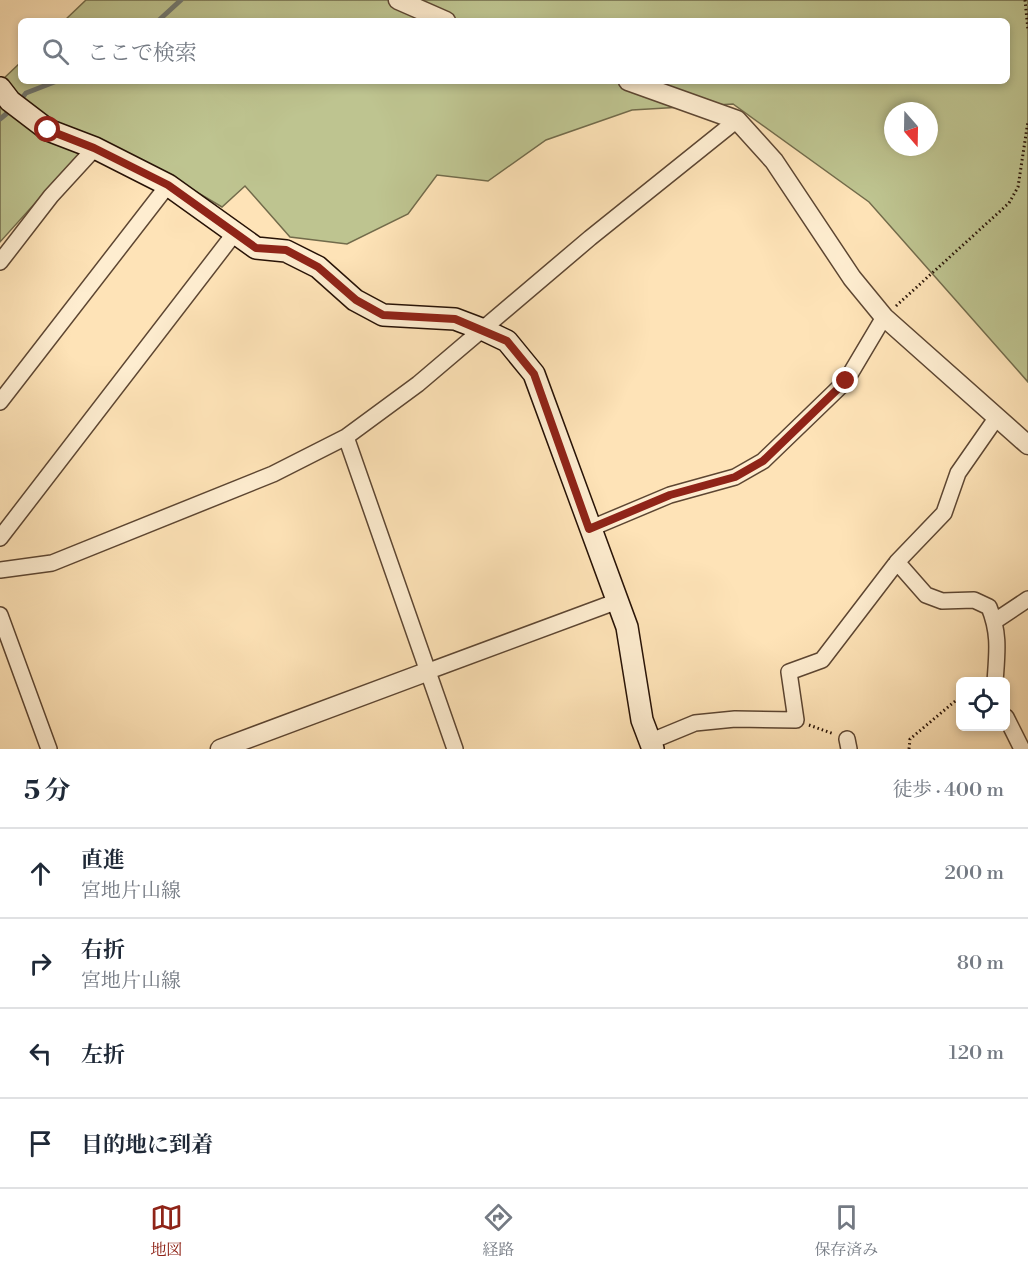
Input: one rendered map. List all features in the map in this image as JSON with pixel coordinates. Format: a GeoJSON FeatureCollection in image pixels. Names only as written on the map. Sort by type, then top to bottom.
{"type":"FeatureCollection","features":[{"type":"Feature","properties":{"kind":"main road"},"geometry":{"type":"LineString","coordinates":[[0,88],[10,100],[48,130],[94,148],[168,185],[256,248],[286,250],[318,267],[356,300],[383,315],[455,319],[507,341],[534,374],[615,602],[627,627],[642,720],[651,746]]}},
{"type":"Feature","properties":{"kind":"street"},"geometry":{"type":"LineString","coordinates":[[398,0],[439,18]]}},
{"type":"Feature","properties":{"kind":"street"},"geometry":{"type":"LineString","coordinates":[[636,84],[737,120],[774,161],[852,278],[884,317],[1028,445]]}},
{"type":"Feature","properties":{"kind":"street"},"geometry":{"type":"LineString","coordinates":[[0,570],[52,563],[273,474],[346,437],[418,384],[590,238],[737,120]]}},
{"type":"Feature","properties":{"kind":"street"},"geometry":{"type":"LineString","coordinates":[[0,262],[51,196],[94,148]]}},
{"type":"Feature","properties":{"kind":"street"},"geometry":{"type":"LineString","coordinates":[[0,402],[168,185]]}},
{"type":"Feature","properties":{"kind":"street"},"geometry":{"type":"LineString","coordinates":[[0,538],[234,234]]}},
{"type":"Feature","properties":{"kind":"street"},"geometry":{"type":"LineString","coordinates":[[589,529],[670,495],[735,477],[763,461],[846,381],[884,317]]}},
{"type":"Feature","properties":{"kind":"street"},"geometry":{"type":"LineString","coordinates":[[651,746],[695,723],[735,719],[796,720],[789,672],[822,660],[897,562],[944,513],[958,472],[997,417]]}},
{"type":"Feature","properties":{"kind":"street"},"geometry":{"type":"LineString","coordinates":[[346,437],[455,749]]}},
{"type":"Feature","properties":{"kind":"street"},"geometry":{"type":"LineString","coordinates":[[897,562],[926,595],[942,601],[974,600],[989,607],[995,621],[999,654],[996,677]]}},
{"type":"Feature","properties":{"kind":"street"},"geometry":{"type":"LineString","coordinates":[[995,621],[1028,599]]}},
{"type":"Feature","properties":{"kind":"street"},"geometry":{"type":"LineString","coordinates":[[220,749],[615,602]]}},
{"type":"Feature","properties":{"kind":"street"},"geometry":{"type":"LineString","coordinates":[[0,615],[49,749]]}},
{"type":"Feature","properties":{"kind":"street"},"geometry":{"type":"LineString","coordinates":[[1010,726],[1022,749]]}},
{"type":"Feature","properties":{"kind":"path"},"geometry":{"type":"LineString","coordinates":[[1025,0],[1028,30]]}},
{"type":"Feature","properties":{"kind":"path"},"geometry":{"type":"LineString","coordinates":[[884,317],[1009,202],[1018,187],[1028,121]]}},
{"type":"Feature","properties":{"kind":"path"},"geometry":{"type":"LineString","coordinates":[[909,749],[910,739],[956,700]]}},
{"type":"Feature","properties":{"kind":"path"},"geometry":{"type":"LineString","coordinates":[[796,720],[848,744]]}},
{"type":"Feature","properties":{"kind":"green space"},"geometry":{"type":"Polygon","coordinates":[[[86,0],[1028,0],[1028,382],[869,202],[733,104],[632,110],[546,140],[488,181],[437,175],[408,214],[347,244],[290,237],[245,186],[222,207],[178,181],[93,139],[0,242],[0,82],[18,65],[18,84],[1010,84],[1010,18],[67,18],[86,0]]]}},
{"type":"Feature","properties":{"kind":"waterway"},"geometry":{"type":"LineString","coordinates":[[161,18],[181,0]]}},
{"type":"Feature","properties":{"kind":"waterway"},"geometry":{"type":"LineString","coordinates":[[18,103],[26,93],[49,84]]}},
{"type":"Feature","properties":{"kind":"waterway"},"geometry":{"type":"LineString","coordinates":[[0,119],[11,110]]}},
{"type":"Feature","properties":{"kind":"route"},"geometry":{"type":"LineString","coordinates":[[48,130],[94,148],[168,185],[256,248],[286,250],[318,267],[356,300],[383,315],[455,319],[507,341],[534,374],[589,529],[670,495],[735,477],[763,461],[846,381]]}}]}
